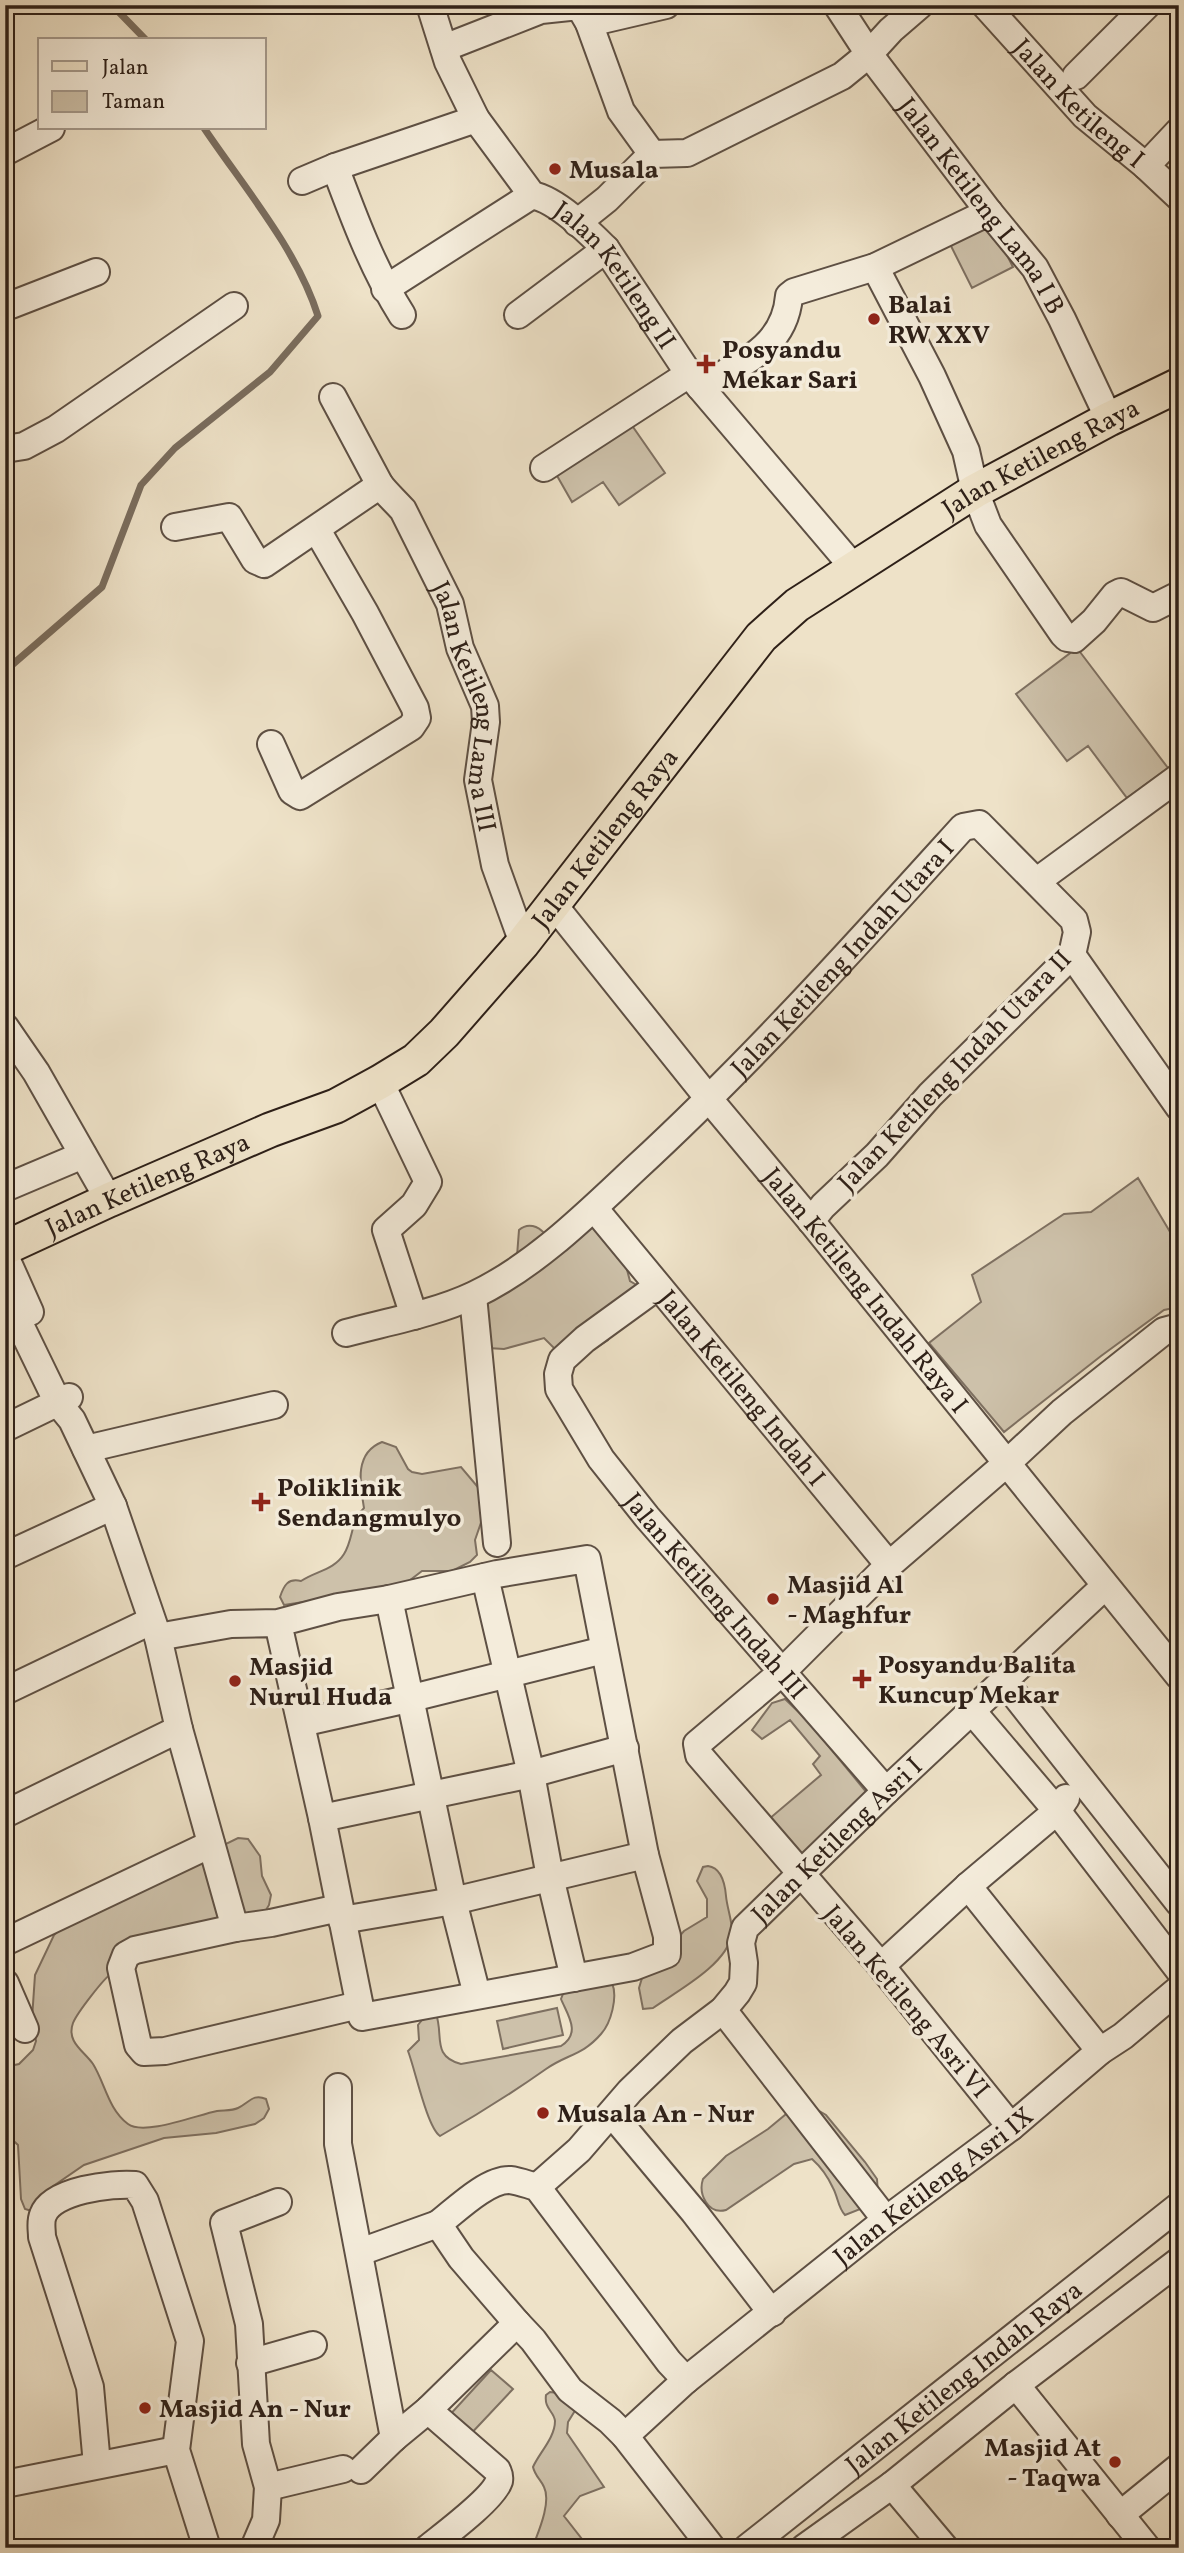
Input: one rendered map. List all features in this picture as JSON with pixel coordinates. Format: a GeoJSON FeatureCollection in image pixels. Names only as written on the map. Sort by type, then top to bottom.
{"type":"FeatureCollection","features":[{"type":"Feature","properties":{"kind":"main road","name":"Jalan Ketileng Raya"},"geometry":{"type":"LineString","coordinates":[[5,1248],[270,1130],[336,1107],[416,1060],[444,1034],[523,943],[761,637],[797,605],[975,491],[1109,419],[1179,385]]}},
{"type":"Feature","properties":{"kind":"street","name":"Jalan Ketileng II"},"geometry":{"type":"LineString","coordinates":[[430,5],[444,48],[475,119],[532,195],[545,198],[606,249],[695,380],[854,568]]}},
{"type":"Feature","properties":{"kind":"street"},"geometry":{"type":"LineString","coordinates":[[589,23],[666,5]]}},
{"type":"Feature","properties":{"kind":"street","name":"Jalan Ketileng Lama I B"},"geometry":{"type":"LineString","coordinates":[[837,5],[869,54],[1035,268],[1109,419]]}},
{"type":"Feature","properties":{"kind":"street"},"geometry":{"type":"LineString","coordinates":[[577,223],[616,191],[652,153],[687,153],[842,76],[920,5]]}},
{"type":"Feature","properties":{"kind":"street","name":"Jalan Ketileng I"},"geometry":{"type":"LineString","coordinates":[[985,5],[1085,116],[1179,197]]}},
{"type":"Feature","properties":{"kind":"street"},"geometry":{"type":"LineString","coordinates":[[1076,76],[1147,5]]}},
{"type":"Feature","properties":{"kind":"street"},"geometry":{"type":"LineString","coordinates":[[444,48],[541,7],[579,6],[589,23],[621,111],[652,153]]}},
{"type":"Feature","properties":{"kind":"street"},"geometry":{"type":"LineString","coordinates":[[302,181],[475,119]]}},
{"type":"Feature","properties":{"kind":"street"},"geometry":{"type":"LineString","coordinates":[[5,152],[47,130]]}},
{"type":"Feature","properties":{"kind":"street"},"geometry":{"type":"LineString","coordinates":[[1146,166],[1179,131]]}},
{"type":"Feature","properties":{"kind":"street"},"geometry":{"type":"LineString","coordinates":[[335,167],[364,244],[385,289],[402,315]]}},
{"type":"Feature","properties":{"kind":"street"},"geometry":{"type":"LineString","coordinates":[[385,289],[532,195]]}},
{"type":"Feature","properties":{"kind":"street"},"geometry":{"type":"LineString","coordinates":[[544,468],[695,380],[767,347],[788,313],[789,296],[794,292],[875,267],[989,212]]}},
{"type":"Feature","properties":{"kind":"street"},"geometry":{"type":"LineString","coordinates":[[518,315],[606,249]]}},
{"type":"Feature","properties":{"kind":"street"},"geometry":{"type":"LineString","coordinates":[[875,267],[932,376],[966,451],[975,491],[988,525],[1067,638],[1074,639],[1086,629],[1121,592],[1153,608],[1179,595]]}},
{"type":"Feature","properties":{"kind":"street"},"geometry":{"type":"LineString","coordinates":[[5,304],[11,305],[96,272]]}},
{"type":"Feature","properties":{"kind":"street"},"geometry":{"type":"LineString","coordinates":[[5,449],[24,446],[56,429],[234,306]]}},
{"type":"Feature","properties":{"kind":"street","name":"Jalan Ketileng Lama III"},"geometry":{"type":"LineString","coordinates":[[333,397],[380,485],[403,510],[450,604],[460,648],[485,706],[486,722],[478,780],[495,865],[523,943]]}},
{"type":"Feature","properties":{"kind":"street"},"geometry":{"type":"LineString","coordinates":[[175,527],[229,517],[255,560],[261,564],[269,562],[380,485]]}},
{"type":"Feature","properties":{"kind":"street"},"geometry":{"type":"LineString","coordinates":[[271,744],[292,791],[300,796],[411,727],[417,718],[415,708],[365,613],[317,530]]}},
{"type":"Feature","properties":{"kind":"street"},"geometry":{"type":"LineString","coordinates":[[1037,881],[1179,777]]}},
{"type":"Feature","properties":{"kind":"street","name":"Jalan Ketileng Indah Utara II"},"geometry":{"type":"LineString","coordinates":[[811,1221],[930,1095],[1072,955],[1077,932],[1074,920],[979,824]]}},
{"type":"Feature","properties":{"kind":"street","name":"Jalan Ketileng Indah Utara I"},"geometry":{"type":"LineString","coordinates":[[709,1099],[840,963],[963,827],[979,824]]}},
{"type":"Feature","properties":{"kind":"street","name":"Jalan Ketileng Indah Raya I"},"geometry":{"type":"LineString","coordinates":[[554,904],[709,1099],[1179,1676]]}},
{"type":"Feature","properties":{"kind":"street"},"geometry":{"type":"LineString","coordinates":[[1072,955],[1179,1107]]}},
{"type":"Feature","properties":{"kind":"street"},"geometry":{"type":"LineString","coordinates":[[5,1027],[36,1072],[109,1200]]}},
{"type":"Feature","properties":{"kind":"street"},"geometry":{"type":"LineString","coordinates":[[380,1082],[428,1182],[414,1205],[386,1230],[414,1316]]}},
{"type":"Feature","properties":{"kind":"street"},"geometry":{"type":"LineString","coordinates":[[346,1333],[414,1316],[473,1296],[534,1260],[594,1208],[709,1099]]}},
{"type":"Feature","properties":{"kind":"street"},"geometry":{"type":"LineString","coordinates":[[5,1188],[83,1155]]}},
{"type":"Feature","properties":{"kind":"street","name":"Jalan Ketileng Indah I"},"geometry":{"type":"LineString","coordinates":[[594,1208],[889,1565]]}},
{"type":"Feature","properties":{"kind":"street"},"geometry":{"type":"LineString","coordinates":[[5,1256],[66,1407]]}},
{"type":"Feature","properties":{"kind":"street","name":"Jalan Ketileng Indah III"},"geometry":{"type":"LineString","coordinates":[[658,1286],[584,1339],[562,1360],[558,1374],[559,1389],[601,1459],[647,1517],[886,1791]]}},
{"type":"Feature","properties":{"kind":"street"},"geometry":{"type":"LineString","coordinates":[[5,1294],[66,1407],[113,1506],[154,1629],[235,1928]]}},
{"type":"Feature","properties":{"kind":"street"},"geometry":{"type":"LineString","coordinates":[[473,1296],[497,1544]]}},
{"type":"Feature","properties":{"kind":"street"},"geometry":{"type":"LineString","coordinates":[[781,1673],[889,1565],[1062,1412],[1174,1335]]}},
{"type":"Feature","properties":{"kind":"street"},"geometry":{"type":"LineString","coordinates":[[86,1449],[274,1405]]}},
{"type":"Feature","properties":{"kind":"street"},"geometry":{"type":"LineString","coordinates":[[5,1428],[66,1407]]}},
{"type":"Feature","properties":{"kind":"street"},"geometry":{"type":"LineString","coordinates":[[5,1556],[113,1506]]}},
{"type":"Feature","properties":{"kind":"street"},"geometry":{"type":"LineString","coordinates":[[5,1691],[154,1629],[278,1623],[338,1606],[389,1600],[485,1577],[587,1559],[645,1855],[667,1936],[667,1954],[633,1967],[575,1978],[361,2011],[165,2051],[144,2052],[138,2045],[121,1968],[126,1955],[135,1950],[235,1928],[453,1901],[645,1855]]}},
{"type":"Feature","properties":{"kind":"street"},"geometry":{"type":"LineString","coordinates":[[485,1577],[531,1774],[550,1877],[575,1978]]}},
{"type":"Feature","properties":{"kind":"street","name":"Jalan Ketileng Asri I"},"geometry":{"type":"LineString","coordinates":[[537,2187],[579,2150],[631,2091],[682,2041],[723,2010],[744,1983],[741,1943],[745,1928],[886,1791],[1105,1586]]}},
{"type":"Feature","properties":{"kind":"street"},"geometry":{"type":"LineString","coordinates":[[389,1600],[412,1698],[453,1901],[477,1995]]}},
{"type":"Feature","properties":{"kind":"street"},"geometry":{"type":"LineString","coordinates":[[278,1623],[322,1818],[361,2011]]}},
{"type":"Feature","properties":{"kind":"street"},"geometry":{"type":"LineString","coordinates":[[301,1723],[604,1650]]}},
{"type":"Feature","properties":{"kind":"street","name":"Jalan Ketileng Asri VI"},"geometry":{"type":"LineString","coordinates":[[781,1673],[698,1742],[696,1747],[699,1755],[881,1966],[1011,2127]]}},
{"type":"Feature","properties":{"kind":"street"},"geometry":{"type":"LineString","coordinates":[[1004,1681],[1179,1903]]}},
{"type":"Feature","properties":{"kind":"street"},"geometry":{"type":"LineString","coordinates":[[972,1711],[1056,1811],[1179,1970]]}},
{"type":"Feature","properties":{"kind":"street"},"geometry":{"type":"LineString","coordinates":[[5,1814],[179,1729]]}},
{"type":"Feature","properties":{"kind":"street"},"geometry":{"type":"LineString","coordinates":[[322,1818],[531,1774],[625,1748]]}},
{"type":"Feature","properties":{"kind":"street"},"geometry":{"type":"LineString","coordinates":[[881,1966],[968,1886],[1056,1811],[1079,1779]]}},
{"type":"Feature","properties":{"kind":"street"},"geometry":{"type":"LineString","coordinates":[[5,1942],[211,1844]]}},
{"type":"Feature","properties":{"kind":"street"},"geometry":{"type":"LineString","coordinates":[[968,1886],[1100,2051]]}},
{"type":"Feature","properties":{"kind":"street"},"geometry":{"type":"LineString","coordinates":[[5,1983],[25,2029]]}},
{"type":"Feature","properties":{"kind":"street","name":"Jalan Ketileng Asri IX"},"geometry":{"type":"LineString","coordinates":[[625,2436],[686,2380],[886,2220],[1011,2127],[1100,2051],[1123,2036],[1179,1989]]}},
{"type":"Feature","properties":{"kind":"street"},"geometry":{"type":"LineString","coordinates":[[723,2010],[886,2220]]}},
{"type":"Feature","properties":{"kind":"street"},"geometry":{"type":"LineString","coordinates":[[338,2087],[338,2144],[394,2438]]}},
{"type":"Feature","properties":{"kind":"street"},"geometry":{"type":"LineString","coordinates":[[611,2114],[694,2212],[772,2313]]}},
{"type":"Feature","properties":{"kind":"street"},"geometry":{"type":"LineString","coordinates":[[360,2252],[438,2224],[489,2186],[508,2180],[537,2187],[669,2362],[686,2380]]}},
{"type":"Feature","properties":{"kind":"street"},"geometry":{"type":"LineString","coordinates":[[97,2465],[90,2386],[42,2237],[41,2223],[42,2216],[52,2202],[67,2195],[93,2189],[135,2185],[145,2200],[190,2341],[176,2450],[207,2548]]}},
{"type":"Feature","properties":{"kind":"street"},"geometry":{"type":"LineString","coordinates":[[254,2548],[266,2520],[268,2487],[257,2444],[249,2324],[224,2223],[278,2202]]}},
{"type":"Feature","properties":{"kind":"street","name":"Jalan Ketileng Indah Raya"},"geometry":{"type":"LineString","coordinates":[[747,2548],[1179,2206]]}},
{"type":"Feature","properties":{"kind":"street"},"geometry":{"type":"LineString","coordinates":[[438,2224],[461,2258],[533,2340],[570,2390],[625,2436],[712,2548]]}},
{"type":"Feature","properties":{"kind":"street","name":"Jalan Ketileng Indah Raya"},"geometry":{"type":"LineString","coordinates":[[804,2548],[892,2485],[1016,2385],[1179,2261]]}},
{"type":"Feature","properties":{"kind":"street"},"geometry":{"type":"LineString","coordinates":[[268,2487],[352,2469],[428,2410],[517,2323]]}},
{"type":"Feature","properties":{"kind":"street"},"geometry":{"type":"LineString","coordinates":[[250,2363],[313,2345]]}},
{"type":"Feature","properties":{"kind":"street"},"geometry":{"type":"LineString","coordinates":[[1016,2385],[1147,2548]]}},
{"type":"Feature","properties":{"kind":"street"},"geometry":{"type":"LineString","coordinates":[[428,2410],[497,2470],[499,2478],[498,2484],[475,2509],[428,2548]]}},
{"type":"Feature","properties":{"kind":"street"},"geometry":{"type":"LineString","coordinates":[[5,2484],[176,2450]]}},
{"type":"Feature","properties":{"kind":"street"},"geometry":{"type":"LineString","coordinates":[[1120,2515],[1179,2467]]}},
{"type":"Feature","properties":{"kind":"street"},"geometry":{"type":"LineString","coordinates":[[892,2485],[945,2548]]}},
{"type":"Feature","properties":{"kind":"green space"},"geometry":{"type":"Polygon","coordinates":[[[988,218],[1013,267],[972,288],[947,238],[988,218]]]}},
{"type":"Feature","properties":{"kind":"green space"},"geometry":{"type":"Polygon","coordinates":[[[626,422],[633,427],[665,473],[619,505],[603,482],[572,502],[556,474],[626,422]]]}},
{"type":"Feature","properties":{"kind":"green space"},"geometry":{"type":"Polygon","coordinates":[[[1077,648],[1168,768],[1127,798],[1088,746],[1067,761],[1016,694],[1077,648]]]}},
{"type":"Feature","properties":{"kind":"green space"},"geometry":{"type":"Polygon","coordinates":[[[1138,1178],[1179,1247],[1179,1307],[1164,1310],[1004,1432],[929,1343],[981,1302],[972,1275],[1064,1214],[1091,1212],[1138,1178]]]}},
{"type":"Feature","properties":{"kind":"green space"},"geometry":{"type":"Polygon","coordinates":[[[594,1222],[626,1266],[630,1281],[640,1287],[608,1340],[594,1349],[559,1353],[544,1338],[504,1349],[488,1348],[483,1334],[491,1274],[517,1256],[519,1230],[533,1226],[545,1234],[594,1222]]]}},
{"type":"Feature","properties":{"kind":"green space"},"geometry":{"type":"Polygon","coordinates":[[[382,1442],[396,1447],[412,1472],[422,1474],[461,1467],[482,1492],[484,1514],[475,1540],[477,1555],[470,1562],[452,1571],[422,1571],[401,1587],[284,1605],[280,1597],[287,1583],[301,1581],[330,1567],[344,1554],[356,1518],[364,1508],[361,1489],[363,1461],[373,1447],[382,1442]]]}},
{"type":"Feature","properties":{"kind":"green space"},"geometry":{"type":"Polygon","coordinates":[[[785,1699],[807,1720],[872,1799],[804,1861],[769,1819],[821,1775],[813,1764],[820,1756],[790,1720],[762,1739],[752,1730],[772,1703],[785,1699]]]}},
{"type":"Feature","properties":{"kind":"green space"},"geometry":{"type":"Polygon","coordinates":[[[238,1838],[248,1839],[260,1856],[262,1876],[271,1895],[263,1915],[112,1973],[97,1988],[71,2030],[77,2046],[97,2071],[111,2103],[128,2124],[146,2128],[171,2124],[217,2111],[236,2109],[258,2097],[266,2099],[269,2109],[264,2118],[255,2124],[216,2133],[164,2138],[84,2165],[52,2187],[35,2212],[25,2209],[21,2199],[18,2145],[5,2133],[5,2067],[19,2064],[33,2050],[36,2041],[32,2019],[35,1975],[54,1935],[70,1920],[238,1838]]]}},
{"type":"Feature","properties":{"kind":"green space"},"geometry":{"type":"Polygon","coordinates":[[[708,1866],[720,1873],[724,1882],[732,1930],[728,1945],[721,1956],[700,1976],[653,2008],[643,2009],[639,1988],[642,1978],[684,1931],[707,1917],[707,1899],[697,1881],[703,1867],[708,1866]]]}},
{"type":"Feature","properties":{"kind":"green space"},"geometry":{"type":"Polygon","coordinates":[[[612,1983],[614,2002],[610,2017],[605,2029],[594,2041],[440,2136],[435,2131],[408,2051],[419,2040],[418,2025],[422,2020],[436,2014],[442,2050],[446,2056],[461,2064],[561,2046],[571,2035],[572,2029],[561,1999],[565,1989],[612,1983]]]}},
{"type":"Feature","properties":{"kind":"green space"},"geometry":{"type":"Polygon","coordinates":[[[557,2008],[563,2035],[503,2049],[497,2021],[557,2008]]]}},
{"type":"Feature","properties":{"kind":"green space"},"geometry":{"type":"Polygon","coordinates":[[[809,2105],[826,2115],[865,2162],[877,2179],[878,2194],[863,2208],[845,2215],[829,2180],[812,2159],[794,2164],[726,2210],[720,2211],[709,2206],[703,2197],[703,2179],[726,2156],[768,2129],[791,2110],[809,2105]]]}},
{"type":"Feature","properties":{"kind":"green space"},"geometry":{"type":"Polygon","coordinates":[[[491,2370],[513,2389],[466,2439],[446,2419],[491,2370]]]}},
{"type":"Feature","properties":{"kind":"green space"},"geometry":{"type":"Polygon","coordinates":[[[550,2392],[565,2394],[576,2409],[568,2422],[567,2433],[604,2487],[580,2496],[564,2516],[589,2548],[518,2548],[523,2543],[535,2541],[544,2514],[546,2493],[533,2467],[554,2427],[555,2421],[546,2400],[546,2395],[550,2392]]]}},
{"type":"Feature","properties":{"kind":"waterway"},"geometry":{"type":"LineString","coordinates":[[112,5],[144,38]]}},
{"type":"Feature","properties":{"kind":"waterway"},"geometry":{"type":"LineString","coordinates":[[5,671],[102,587],[141,485],[175,448],[270,372],[318,316],[309,291],[283,242],[205,130]]}},
{"type":"Feature","properties":{"kind":"place","name":"Musala"},"geometry":{"type":"Point","coordinates":[555,169]}},
{"type":"Feature","properties":{"kind":"place","name":"Balai RW XXV"},"geometry":{"type":"Point","coordinates":[874,319]}},
{"type":"Feature","properties":{"kind":"place","name":"Posyandu Mekar Sari"},"geometry":{"type":"Point","coordinates":[706,364]}},
{"type":"Feature","properties":{"kind":"place","name":"Poliklinik Sendangmulyo"},"geometry":{"type":"Point","coordinates":[261,1502]}},
{"type":"Feature","properties":{"kind":"place","name":"Masjid Al - Maghfur"},"geometry":{"type":"Point","coordinates":[773,1599]}},
{"type":"Feature","properties":{"kind":"place","name":"Posyandu Balita Kuncup Mekar"},"geometry":{"type":"Point","coordinates":[862,1679]}},
{"type":"Feature","properties":{"kind":"place","name":"Masjid Nurul Huda"},"geometry":{"type":"Point","coordinates":[235,1681]}},
{"type":"Feature","properties":{"kind":"place","name":"Musala An - Nur"},"geometry":{"type":"Point","coordinates":[543,2113]}},
{"type":"Feature","properties":{"kind":"place","name":"Masjid An - Nur"},"geometry":{"type":"Point","coordinates":[145,2408]}},
{"type":"Feature","properties":{"kind":"place","name":"Masjid At - Taqwa"},"geometry":{"type":"Point","coordinates":[1115,2462]}}]}
